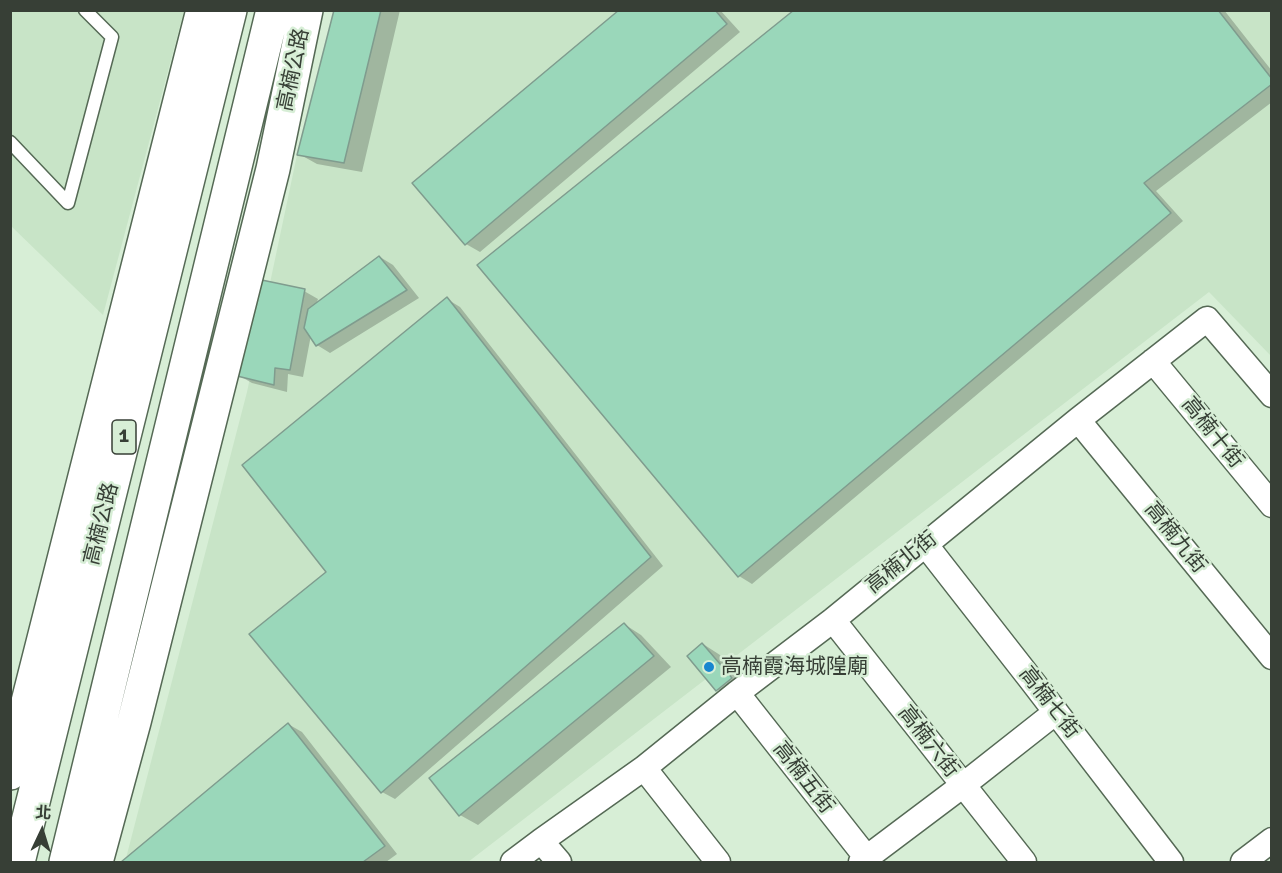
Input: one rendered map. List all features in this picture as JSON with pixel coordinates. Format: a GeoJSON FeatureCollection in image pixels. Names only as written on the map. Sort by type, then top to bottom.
{"type":"FeatureCollection","features":[{"type":"Feature","properties":{"kind":"main road","name":"高楠公路"},"geometry":{"type":"LineString","coordinates":[[18,862],[182,148],[203,10]]}},
{"type":"Feature","properties":{"kind":"main road","name":"高楠公路"},"geometry":{"type":"LineString","coordinates":[[10,773],[182,148],[230,10]]}},
{"type":"Feature","properties":{"kind":"main road","name":"高楠公路"},"geometry":{"type":"LineString","coordinates":[[66,862],[273,10]]}},
{"type":"Feature","properties":{"kind":"main road","name":"高楠公路"},"geometry":{"type":"LineString","coordinates":[[96,862],[134,722],[273,169],[306,10]]}},
{"type":"Feature","properties":{"kind":"main road"},"geometry":{"type":"LineString","coordinates":[[182,148],[273,169]]}},
{"type":"Feature","properties":{"kind":"street","name":"高楠北街"},"geometry":{"type":"LineString","coordinates":[[513,862],[644,768],[833,620],[1207,318],[1272,395]]}},
{"type":"Feature","properties":{"kind":"street","name":"高楠十街"},"geometry":{"type":"LineString","coordinates":[[1153,361],[1272,505]]}},
{"type":"Feature","properties":{"kind":"street","name":"高楠九街"},"geometry":{"type":"LineString","coordinates":[[1078,420],[1272,657]]}},
{"type":"Feature","properties":{"kind":"street","name":"高楠七街"},"geometry":{"type":"LineString","coordinates":[[925,544],[1171,862]]}},
{"type":"Feature","properties":{"kind":"street","name":"高楠六街"},"geometry":{"type":"LineString","coordinates":[[833,620],[1024,862]]}},
{"type":"Feature","properties":{"kind":"street","name":"高楠五街"},"geometry":{"type":"LineString","coordinates":[[737,693],[866,861]]}},
{"type":"Feature","properties":{"kind":"street"},"geometry":{"type":"LineString","coordinates":[[866,861],[1056,712]]}},
{"type":"Feature","properties":{"kind":"street"},"geometry":{"type":"LineString","coordinates":[[644,768],[718,862]]}},
{"type":"Feature","properties":{"kind":"street"},"geometry":{"type":"LineString","coordinates":[[1243,862],[1272,840]]}},
{"type":"Feature","properties":{"kind":"street"},"geometry":{"type":"LineString","coordinates":[[541,841],[559,862]]}},
{"type":"Feature","properties":{"kind":"lane"},"geometry":{"type":"LineString","coordinates":[[10,142],[68,203],[112,37],[85,10]]}},
{"type":"Feature","properties":{"kind":"shaded area"},"geometry":{"type":"Polygon","coordinates":[[[10,11],[184,11],[103,315],[11,226],[10,11]]]}},
{"type":"Feature","properties":{"kind":"shaded area"},"geometry":{"type":"Polygon","coordinates":[[[334,11],[1271,11],[1271,356],[1209,292],[468,862],[125,862],[247,392],[297,155],[334,11]]]}},
{"type":"Feature","properties":{"kind":"building"},"geometry":{"type":"Polygon","coordinates":[[[334,10],[381,10],[344,163],[297,155],[334,10]]]}},
{"type":"Feature","properties":{"kind":"building"},"geometry":{"type":"Polygon","coordinates":[[[619,10],[715,10],[727,24],[465,245],[412,183],[619,10]]]}},
{"type":"Feature","properties":{"kind":"building"},"geometry":{"type":"Polygon","coordinates":[[[794,10],[1218,10],[1272,79],[1272,84],[1144,183],[1171,213],[738,577],[477,265],[794,10]]]}},
{"type":"Feature","properties":{"kind":"building"},"geometry":{"type":"Polygon","coordinates":[[[379,256],[407,290],[316,346],[304,328],[308,309],[379,256]]]}},
{"type":"Feature","properties":{"kind":"building"},"geometry":{"type":"Polygon","coordinates":[[[257,279],[305,289],[290,370],[275,368],[274,385],[237,376],[257,279]]]}},
{"type":"Feature","properties":{"kind":"building"},"geometry":{"type":"Polygon","coordinates":[[[447,297],[651,557],[381,793],[249,634],[326,572],[242,465],[447,297]]]}},
{"type":"Feature","properties":{"kind":"building"},"geometry":{"type":"Polygon","coordinates":[[[624,623],[654,656],[459,816],[429,778],[624,623]]]}},
{"type":"Feature","properties":{"kind":"building","name":"高楠霞海城隍廟"},"geometry":{"type":"Polygon","coordinates":[[[702,643],[732,678],[716,691],[687,656],[702,643]]]}},
{"type":"Feature","properties":{"kind":"building"},"geometry":{"type":"Polygon","coordinates":[[[288,723],[385,846],[363,862],[121,862],[288,723]]]}},
{"type":"Feature","properties":{"kind":"place","name":"高楠霞海城隍廟"},"geometry":{"type":"Point","coordinates":[709,667]}}]}
